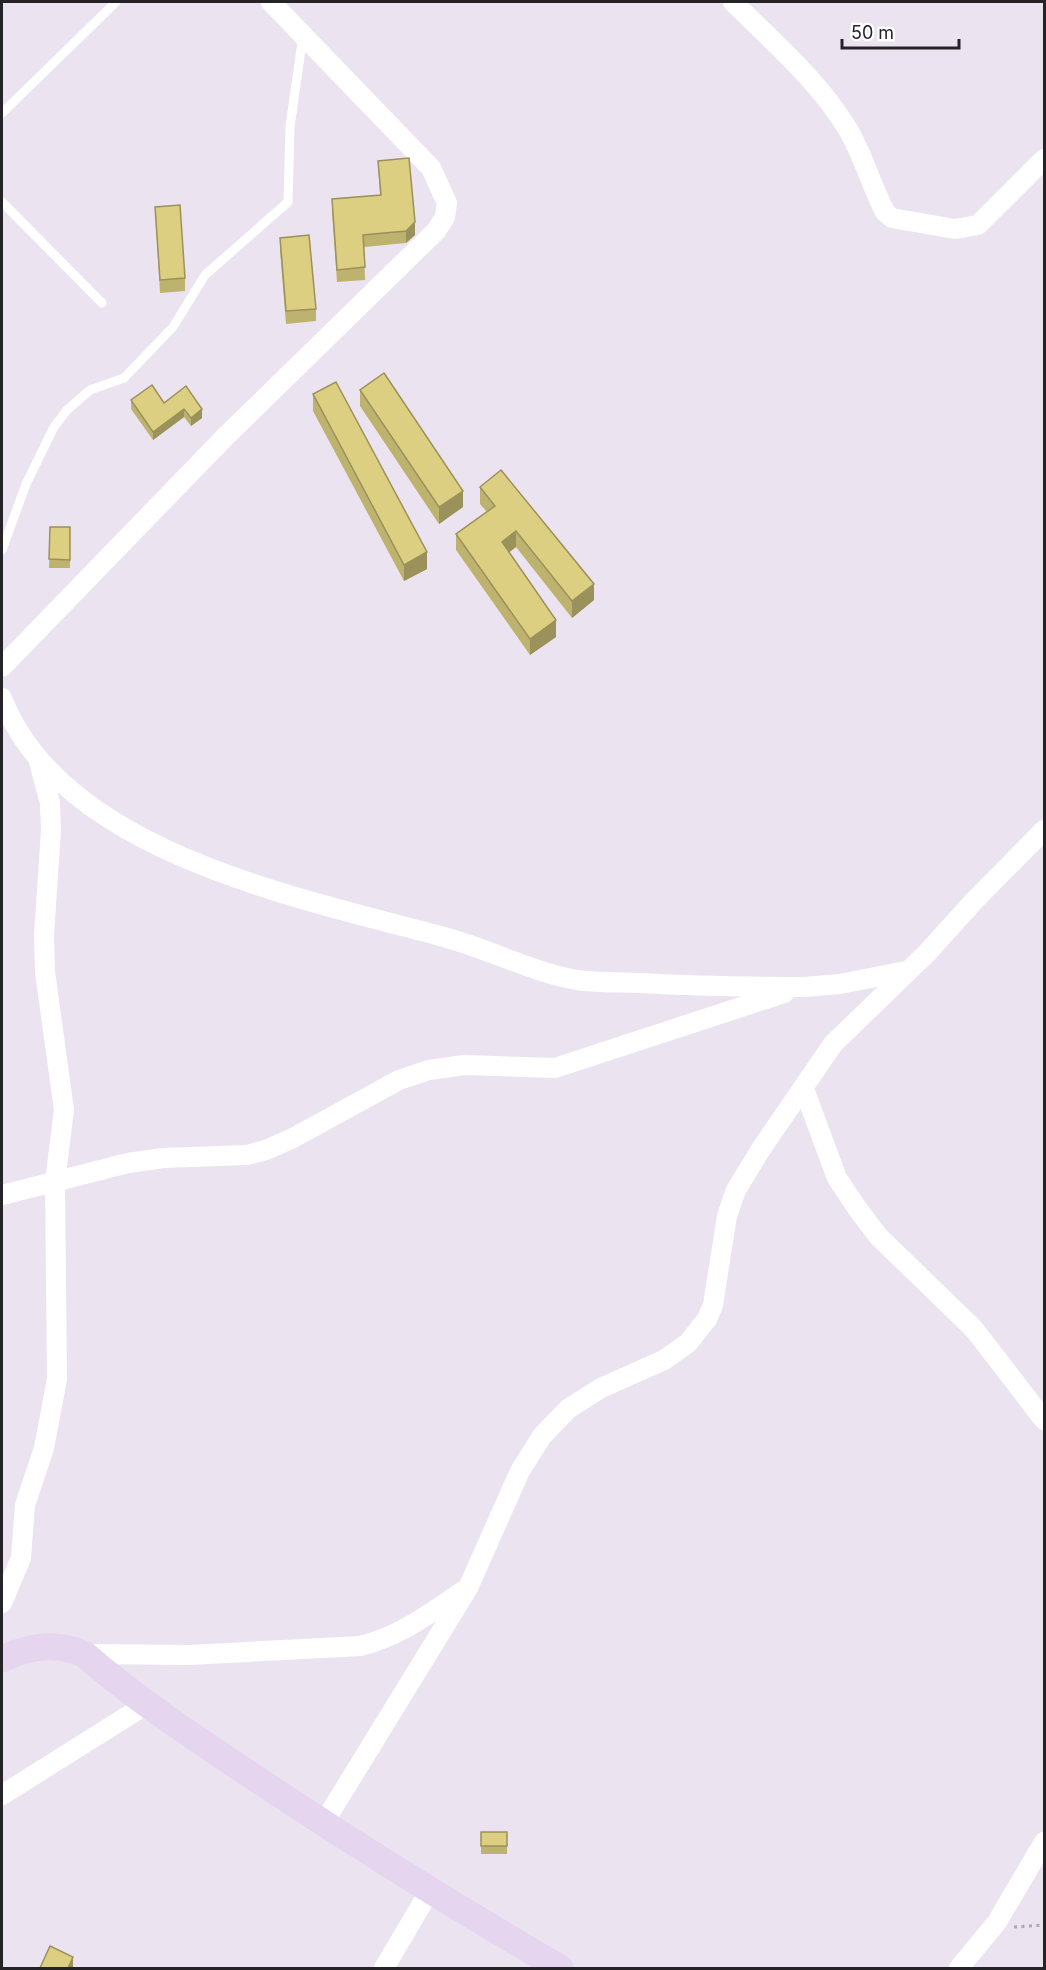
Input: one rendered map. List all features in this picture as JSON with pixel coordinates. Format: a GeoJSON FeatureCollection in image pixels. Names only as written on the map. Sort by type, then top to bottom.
{"type":"FeatureCollection","features":[{"type":"Feature","properties":{"kind":"street"},"geometry":{"type":"LineString","coordinates":[[2,667],[226,436],[436,231],[446,217],[447,203],[431,168],[271,2]]}},
{"type":"Feature","properties":{"kind":"street"},"geometry":{"type":"LineString","coordinates":[[734,2],[818,87],[829,102],[858,149],[885,212],[892,218],[956,229],[978,225],[1044,159]]}},
{"type":"Feature","properties":{"kind":"street"},"geometry":{"type":"LineString","coordinates":[[2,698],[16,727],[39,762],[102,815],[165,847],[256,886],[447,938],[512,962],[578,980],[804,987],[840,984],[906,971]]}},
{"type":"Feature","properties":{"kind":"street"},"geometry":{"type":"LineString","coordinates":[[2,1603],[21,1558],[25,1505],[44,1448],[55,1402],[57,1379],[55,1182],[64,1110],[45,972],[44,935],[51,830],[50,803],[39,762]]}},
{"type":"Feature","properties":{"kind":"street"},"geometry":{"type":"LineString","coordinates":[[323,1824],[468,1588],[520,1471],[542,1436],[568,1409],[601,1388],[664,1360],[688,1343],[707,1319],[717,1287],[731,1202],[761,1149],[833,1044],[927,953],[1044,830]]}},
{"type":"Feature","properties":{"kind":"street"},"geometry":{"type":"LineString","coordinates":[[2,1195],[128,1163],[163,1158],[247,1155],[266,1150],[293,1138],[399,1080],[429,1070],[464,1065],[555,1068],[804,987]]}},
{"type":"Feature","properties":{"kind":"street"},"geometry":{"type":"LineString","coordinates":[[804,1089],[837,1178],[857,1208],[879,1236],[974,1329],[1044,1420]]}},
{"type":"Feature","properties":{"kind":"street"},"geometry":{"type":"LineString","coordinates":[[84,1654],[189,1655],[360,1646],[382,1641],[417,1622],[468,1588]]}},
{"type":"Feature","properties":{"kind":"street"},"geometry":{"type":"LineString","coordinates":[[2,1659],[18,1652],[46,1646],[67,1647],[84,1654],[147,1704],[323,1824],[429,1892],[560,1968]]}},
{"type":"Feature","properties":{"kind":"street"},"geometry":{"type":"LineString","coordinates":[[2,1796],[147,1704]]}},
{"type":"Feature","properties":{"kind":"street"},"geometry":{"type":"LineString","coordinates":[[959,1968],[997,1922],[1044,1842]]}},
{"type":"Feature","properties":{"kind":"street"},"geometry":{"type":"LineString","coordinates":[[384,1968],[429,1892]]}},
{"type":"Feature","properties":{"kind":"lane"},"geometry":{"type":"LineString","coordinates":[[2,114],[116,2]]}},
{"type":"Feature","properties":{"kind":"lane"},"geometry":{"type":"LineString","coordinates":[[2,550],[26,484],[54,427],[67,410],[90,390],[124,378],[173,327],[205,275],[288,202],[290,126],[303,36]]}},
{"type":"Feature","properties":{"kind":"lane"},"geometry":{"type":"LineString","coordinates":[[2,202],[102,303]]}},
{"type":"Feature","properties":{"kind":"building"},"geometry":{"type":"Polygon","coordinates":[[[409,158],[415,222],[406,231],[363,235],[365,267],[337,270],[332,199],[381,195],[378,161],[409,158]]]}},
{"type":"Feature","properties":{"kind":"building"},"geometry":{"type":"Polygon","coordinates":[[[180,205],[185,278],[160,280],[155,207],[180,205]]]}},
{"type":"Feature","properties":{"kind":"building"},"geometry":{"type":"Polygon","coordinates":[[[309,235],[316,309],[286,311],[280,238],[309,235]]]}},
{"type":"Feature","properties":{"kind":"building"},"geometry":{"type":"Polygon","coordinates":[[[384,373],[463,491],[439,507],[360,390],[384,373]]]}},
{"type":"Feature","properties":{"kind":"building"},"geometry":{"type":"Polygon","coordinates":[[[336,382],[427,552],[404,565],[313,394],[336,382]]]}},
{"type":"Feature","properties":{"kind":"building"},"geometry":{"type":"Polygon","coordinates":[[[152,385],[164,403],[186,386],[202,409],[191,418],[184,409],[153,432],[131,400],[152,385]]]}},
{"type":"Feature","properties":{"kind":"building"},"geometry":{"type":"Polygon","coordinates":[[[501,470],[594,584],[572,601],[516,531],[502,542],[556,620],[530,639],[456,534],[495,506],[480,487],[501,470]]]}},
{"type":"Feature","properties":{"kind":"building"},"geometry":{"type":"Polygon","coordinates":[[[50,527],[70,527],[70,560],[49,559],[50,527]]]}},
{"type":"Feature","properties":{"kind":"building"},"geometry":{"type":"Polygon","coordinates":[[[481,1832],[507,1832],[507,1846],[481,1846],[481,1832]]]}},
{"type":"Feature","properties":{"kind":"building"},"geometry":{"type":"Polygon","coordinates":[[[50,1946],[73,1957],[68,1968],[40,1968],[50,1946]]]}}]}
